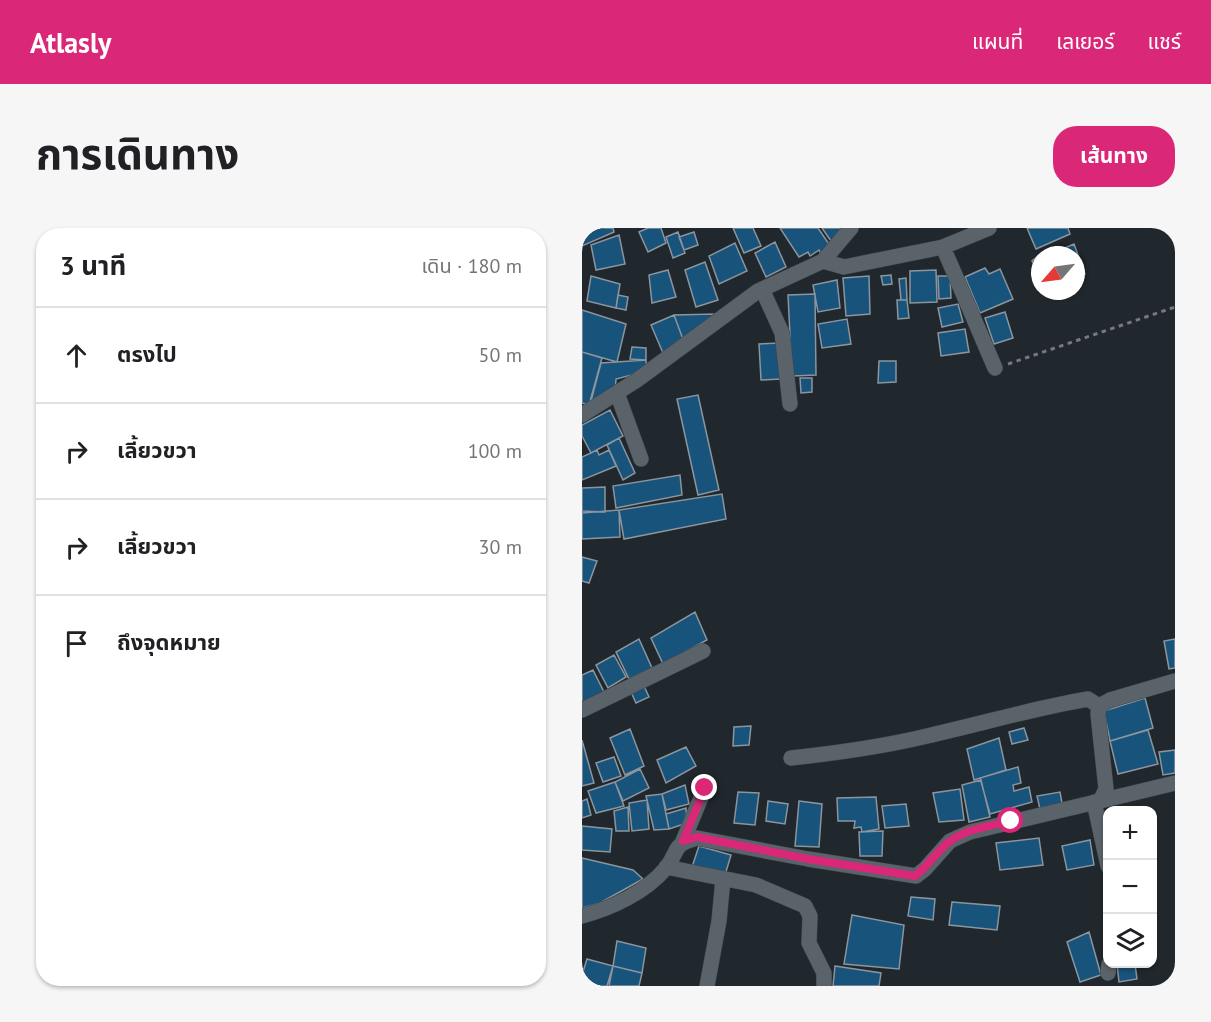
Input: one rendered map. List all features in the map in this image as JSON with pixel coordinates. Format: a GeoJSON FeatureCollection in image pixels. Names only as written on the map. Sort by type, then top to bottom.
{"type":"FeatureCollection","features":[{"type":"Feature","properties":{"kind":"street"},"geometry":{"type":"LineString","coordinates":[[582,415],[637,380],[762,289],[823,261],[851,228]]}},
{"type":"Feature","properties":{"kind":"street"},"geometry":{"type":"LineString","coordinates":[[823,261],[844,267],[943,246],[989,228]]}},
{"type":"Feature","properties":{"kind":"street"},"geometry":{"type":"LineString","coordinates":[[943,246],[995,368]]}},
{"type":"Feature","properties":{"kind":"street"},"geometry":{"type":"LineString","coordinates":[[762,289],[783,333],[790,404]]}},
{"type":"Feature","properties":{"kind":"street"},"geometry":{"type":"LineString","coordinates":[[617,393],[641,459]]}},
{"type":"Feature","properties":{"kind":"street"},"geometry":{"type":"LineString","coordinates":[[582,710],[703,651]]}},
{"type":"Feature","properties":{"kind":"street"},"geometry":{"type":"LineString","coordinates":[[1099,706],[1110,700],[1175,681]]}},
{"type":"Feature","properties":{"kind":"street"},"geometry":{"type":"LineString","coordinates":[[791,758],[848,752],[926,737],[1088,699],[1099,706]]}},
{"type":"Feature","properties":{"kind":"street"},"geometry":{"type":"LineString","coordinates":[[1099,706],[1106,789],[1097,801],[1106,860]]}},
{"type":"Feature","properties":{"kind":"street"},"geometry":{"type":"LineString","coordinates":[[683,841],[697,837],[808,859],[915,876],[950,841],[970,832],[1175,783]]}},
{"type":"Feature","properties":{"kind":"street"},"geometry":{"type":"LineString","coordinates":[[582,916],[600,911],[639,891],[666,867],[683,841],[705,788]]}},
{"type":"Feature","properties":{"kind":"street"},"geometry":{"type":"LineString","coordinates":[[666,867],[756,885],[802,905],[808,910],[810,916],[809,943],[824,973],[824,986]]}},
{"type":"Feature","properties":{"kind":"street"},"geometry":{"type":"LineString","coordinates":[[707,986],[723,879]]}},
{"type":"Feature","properties":{"kind":"path"},"geometry":{"type":"LineString","coordinates":[[995,368],[1175,307]]}},
{"type":"Feature","properties":{"kind":"building"},"geometry":{"type":"Polygon","coordinates":[[[582,228],[613,228],[614,232],[582,246],[582,228]]]}},
{"type":"Feature","properties":{"kind":"building"},"geometry":{"type":"Polygon","coordinates":[[[648,228],[661,228],[666,243],[648,252],[639,232],[648,228]]]}},
{"type":"Feature","properties":{"kind":"building"},"geometry":{"type":"Polygon","coordinates":[[[733,228],[753,228],[761,246],[744,253],[733,228]]]}},
{"type":"Feature","properties":{"kind":"building"},"geometry":{"type":"Polygon","coordinates":[[[780,228],[818,228],[831,247],[821,254],[819,250],[810,256],[808,252],[799,257],[780,228]]]}},
{"type":"Feature","properties":{"kind":"building"},"geometry":{"type":"Polygon","coordinates":[[[822,228],[842,228],[831,241],[822,228]]]}},
{"type":"Feature","properties":{"kind":"building"},"geometry":{"type":"Polygon","coordinates":[[[1027,228],[1068,228],[1070,234],[1043,246],[1035,246],[1027,228]]]}},
{"type":"Feature","properties":{"kind":"building"},"geometry":{"type":"Polygon","coordinates":[[[678,232],[685,253],[673,258],[666,237],[678,232]]]}},
{"type":"Feature","properties":{"kind":"building"},"geometry":{"type":"Polygon","coordinates":[[[694,232],[698,245],[684,250],[679,237],[694,232]]]}},
{"type":"Feature","properties":{"kind":"building"},"geometry":{"type":"Polygon","coordinates":[[[619,235],[625,264],[596,270],[591,245],[619,235]]]}},
{"type":"Feature","properties":{"kind":"building"},"geometry":{"type":"Polygon","coordinates":[[[775,242],[786,267],[766,277],[755,253],[775,242]]]}},
{"type":"Feature","properties":{"kind":"building"},"geometry":{"type":"Polygon","coordinates":[[[735,243],[747,271],[719,284],[709,256],[735,243]]]}},
{"type":"Feature","properties":{"kind":"building"},"geometry":{"type":"Polygon","coordinates":[[[705,262],[718,300],[696,307],[685,270],[705,262]]]}},
{"type":"Feature","properties":{"kind":"building"},"geometry":{"type":"Polygon","coordinates":[[[985,268],[989,274],[1000,269],[1013,299],[980,313],[965,277],[985,268]]]}},
{"type":"Feature","properties":{"kind":"building"},"geometry":{"type":"Polygon","coordinates":[[[668,270],[676,297],[652,303],[649,275],[668,270]]]}},
{"type":"Feature","properties":{"kind":"building"},"geometry":{"type":"Polygon","coordinates":[[[936,270],[937,302],[910,303],[910,271],[936,270]]]}},
{"type":"Feature","properties":{"kind":"building"},"geometry":{"type":"Polygon","coordinates":[[[891,275],[892,284],[883,285],[881,276],[891,275]]]}},
{"type":"Feature","properties":{"kind":"building"},"geometry":{"type":"Polygon","coordinates":[[[591,276],[620,284],[616,308],[587,301],[591,276]]]}},
{"type":"Feature","properties":{"kind":"building"},"geometry":{"type":"Polygon","coordinates":[[[869,276],[870,314],[846,316],[843,278],[869,276]]]}},
{"type":"Feature","properties":{"kind":"building"},"geometry":{"type":"Polygon","coordinates":[[[938,276],[950,276],[951,298],[939,299],[938,276]]]}},
{"type":"Feature","properties":{"kind":"building"},"geometry":{"type":"Polygon","coordinates":[[[906,278],[907,300],[901,300],[899,279],[906,278]]]}},
{"type":"Feature","properties":{"kind":"building"},"geometry":{"type":"Polygon","coordinates":[[[837,280],[840,308],[818,312],[813,285],[837,280]]]}},
{"type":"Feature","properties":{"kind":"building"},"geometry":{"type":"Polygon","coordinates":[[[815,294],[816,375],[792,376],[788,295],[815,294]]]}},
{"type":"Feature","properties":{"kind":"building"},"geometry":{"type":"Polygon","coordinates":[[[618,295],[628,297],[626,310],[616,308],[618,295]]]}},
{"type":"Feature","properties":{"kind":"building"},"geometry":{"type":"Polygon","coordinates":[[[897,300],[907,300],[909,318],[898,319],[897,300]]]}},
{"type":"Feature","properties":{"kind":"building"},"geometry":{"type":"Polygon","coordinates":[[[958,304],[963,322],[942,327],[938,308],[958,304]]]}},
{"type":"Feature","properties":{"kind":"building"},"geometry":{"type":"Polygon","coordinates":[[[582,310],[626,324],[617,362],[582,352],[582,310]]]}},
{"type":"Feature","properties":{"kind":"building"},"geometry":{"type":"Polygon","coordinates":[[[1005,312],[1013,338],[994,344],[985,318],[1005,312]]]}},
{"type":"Feature","properties":{"kind":"building"},"geometry":{"type":"Polygon","coordinates":[[[715,314],[684,342],[674,315],[715,314]]]}},
{"type":"Feature","properties":{"kind":"building"},"geometry":{"type":"Polygon","coordinates":[[[674,315],[684,342],[663,353],[651,325],[674,315]]]}},
{"type":"Feature","properties":{"kind":"building"},"geometry":{"type":"Polygon","coordinates":[[[847,319],[851,344],[822,348],[818,324],[847,319]]]}},
{"type":"Feature","properties":{"kind":"building"},"geometry":{"type":"Polygon","coordinates":[[[965,329],[969,352],[941,356],[938,333],[965,329]]]}},
{"type":"Feature","properties":{"kind":"building"},"geometry":{"type":"Polygon","coordinates":[[[780,343],[781,379],[761,380],[759,344],[780,343]]]}},
{"type":"Feature","properties":{"kind":"building"},"geometry":{"type":"Polygon","coordinates":[[[632,347],[646,348],[646,360],[630,359],[632,347]]]}},
{"type":"Feature","properties":{"kind":"building"},"geometry":{"type":"Polygon","coordinates":[[[582,352],[602,358],[589,405],[582,403],[582,352]]]}},
{"type":"Feature","properties":{"kind":"building"},"geometry":{"type":"Polygon","coordinates":[[[646,360],[647,371],[616,379],[615,393],[591,401],[601,363],[646,360]]]}},
{"type":"Feature","properties":{"kind":"building"},"geometry":{"type":"Polygon","coordinates":[[[879,361],[896,361],[896,382],[878,383],[879,361]]]}},
{"type":"Feature","properties":{"kind":"building"},"geometry":{"type":"Polygon","coordinates":[[[800,378],[812,378],[812,392],[801,393],[800,378]]]}},
{"type":"Feature","properties":{"kind":"building"},"geometry":{"type":"Polygon","coordinates":[[[698,395],[719,490],[698,495],[677,399],[698,395]]]}},
{"type":"Feature","properties":{"kind":"building"},"geometry":{"type":"Polygon","coordinates":[[[610,410],[623,436],[591,453],[582,436],[582,425],[610,410]]]}},
{"type":"Feature","properties":{"kind":"building"},"geometry":{"type":"Polygon","coordinates":[[[619,438],[635,473],[623,480],[607,445],[619,438]]]}},
{"type":"Feature","properties":{"kind":"building"},"geometry":{"type":"Polygon","coordinates":[[[597,450],[599,455],[609,450],[616,466],[582,480],[582,457],[597,450]]]}},
{"type":"Feature","properties":{"kind":"building"},"geometry":{"type":"Polygon","coordinates":[[[680,475],[682,495],[616,508],[613,486],[680,475]]]}},
{"type":"Feature","properties":{"kind":"building"},"geometry":{"type":"Polygon","coordinates":[[[605,487],[605,512],[582,511],[582,488],[605,487]]]}},
{"type":"Feature","properties":{"kind":"building"},"geometry":{"type":"Polygon","coordinates":[[[722,494],[726,519],[624,539],[619,510],[722,494]]]}},
{"type":"Feature","properties":{"kind":"building"},"geometry":{"type":"Polygon","coordinates":[[[619,510],[620,537],[582,539],[582,513],[619,510]]]}},
{"type":"Feature","properties":{"kind":"building"},"geometry":{"type":"Polygon","coordinates":[[[582,557],[597,561],[589,583],[582,581],[582,557]]]}},
{"type":"Feature","properties":{"kind":"building"},"geometry":{"type":"Polygon","coordinates":[[[695,612],[707,640],[663,664],[651,638],[695,612]]]}},
{"type":"Feature","properties":{"kind":"building"},"geometry":{"type":"Polygon","coordinates":[[[639,639],[652,668],[629,679],[616,652],[639,639]]]}},
{"type":"Feature","properties":{"kind":"building"},"geometry":{"type":"Polygon","coordinates":[[[1175,639],[1175,668],[1169,669],[1164,641],[1175,639]]]}},
{"type":"Feature","properties":{"kind":"building"},"geometry":{"type":"Polygon","coordinates":[[[614,655],[626,677],[608,688],[596,665],[614,655]]]}},
{"type":"Feature","properties":{"kind":"building"},"geometry":{"type":"Polygon","coordinates":[[[593,670],[604,692],[582,704],[582,675],[593,670]]]}},
{"type":"Feature","properties":{"kind":"building"},"geometry":{"type":"Polygon","coordinates":[[[644,686],[649,697],[636,703],[631,692],[644,686]]]}},
{"type":"Feature","properties":{"kind":"building"},"geometry":{"type":"Polygon","coordinates":[[[1145,698],[1153,728],[1110,741],[1104,711],[1145,698]]]}},
{"type":"Feature","properties":{"kind":"building"},"geometry":{"type":"Polygon","coordinates":[[[751,726],[749,745],[733,746],[734,727],[751,726]]]}},
{"type":"Feature","properties":{"kind":"building"},"geometry":{"type":"Polygon","coordinates":[[[1024,728],[1028,740],[1012,744],[1009,732],[1024,728]]]}},
{"type":"Feature","properties":{"kind":"building"},"geometry":{"type":"Polygon","coordinates":[[[630,729],[644,766],[625,775],[610,738],[630,729]]]}},
{"type":"Feature","properties":{"kind":"building"},"geometry":{"type":"Polygon","coordinates":[[[1148,730],[1158,764],[1118,774],[1110,741],[1148,730]]]}},
{"type":"Feature","properties":{"kind":"building"},"geometry":{"type":"Polygon","coordinates":[[[999,738],[1006,770],[974,780],[967,749],[999,738]]]}},
{"type":"Feature","properties":{"kind":"building"},"geometry":{"type":"Polygon","coordinates":[[[582,740],[594,783],[582,786],[582,740]]]}},
{"type":"Feature","properties":{"kind":"building"},"geometry":{"type":"Polygon","coordinates":[[[686,747],[696,766],[666,783],[657,760],[686,747]]]}},
{"type":"Feature","properties":{"kind":"building"},"geometry":{"type":"Polygon","coordinates":[[[1175,750],[1175,773],[1163,775],[1159,752],[1175,750]]]}},
{"type":"Feature","properties":{"kind":"building"},"geometry":{"type":"Polygon","coordinates":[[[614,757],[621,776],[603,782],[596,763],[614,757]]]}},
{"type":"Feature","properties":{"kind":"building"},"geometry":{"type":"Polygon","coordinates":[[[1018,767],[1021,783],[1013,785],[1014,791],[1029,787],[1032,802],[990,814],[980,778],[1018,767]]]}},
{"type":"Feature","properties":{"kind":"building"},"geometry":{"type":"Polygon","coordinates":[[[640,769],[649,788],[623,801],[615,782],[640,769]]]}},
{"type":"Feature","properties":{"kind":"building"},"geometry":{"type":"Polygon","coordinates":[[[981,780],[990,817],[969,822],[962,785],[981,780]]]}},
{"type":"Feature","properties":{"kind":"building"},"geometry":{"type":"Polygon","coordinates":[[[615,782],[624,806],[596,813],[588,791],[615,782]]]}},
{"type":"Feature","properties":{"kind":"building"},"geometry":{"type":"Polygon","coordinates":[[[685,785],[689,804],[666,810],[662,794],[685,785]]]}},
{"type":"Feature","properties":{"kind":"building"},"geometry":{"type":"Polygon","coordinates":[[[960,789],[964,820],[939,822],[933,793],[960,789]]]}},
{"type":"Feature","properties":{"kind":"building"},"geometry":{"type":"Polygon","coordinates":[[[738,792],[759,793],[755,825],[734,823],[738,792]]]}},
{"type":"Feature","properties":{"kind":"building"},"geometry":{"type":"Polygon","coordinates":[[[1060,792],[1062,803],[1040,809],[1037,796],[1060,792]]]}},
{"type":"Feature","properties":{"kind":"building"},"geometry":{"type":"Polygon","coordinates":[[[662,794],[669,829],[654,830],[646,796],[662,794]]]}},
{"type":"Feature","properties":{"kind":"building"},"geometry":{"type":"Polygon","coordinates":[[[876,797],[879,829],[862,832],[861,827],[854,828],[855,821],[838,821],[837,798],[876,797]]]}},
{"type":"Feature","properties":{"kind":"building"},"geometry":{"type":"Polygon","coordinates":[[[587,799],[591,815],[582,818],[582,801],[587,799]]]}},
{"type":"Feature","properties":{"kind":"building"},"geometry":{"type":"Polygon","coordinates":[[[647,800],[649,829],[632,831],[629,803],[647,800]]]}},
{"type":"Feature","properties":{"kind":"building"},"geometry":{"type":"Polygon","coordinates":[[[768,801],[788,804],[785,824],[766,821],[768,801]]]}},
{"type":"Feature","properties":{"kind":"building"},"geometry":{"type":"Polygon","coordinates":[[[799,801],[822,804],[819,847],[795,846],[799,801]]]}},
{"type":"Feature","properties":{"kind":"building"},"geometry":{"type":"Polygon","coordinates":[[[906,804],[909,826],[885,828],[882,806],[906,804]]]}},
{"type":"Feature","properties":{"kind":"building"},"geometry":{"type":"Polygon","coordinates":[[[628,807],[629,831],[616,831],[614,811],[628,807]]]}},
{"type":"Feature","properties":{"kind":"building"},"geometry":{"type":"Polygon","coordinates":[[[686,808],[687,823],[669,829],[666,814],[686,808]]]}},
{"type":"Feature","properties":{"kind":"building"},"geometry":{"type":"Polygon","coordinates":[[[582,826],[612,829],[610,852],[582,850],[582,826]]]}},
{"type":"Feature","properties":{"kind":"building"},"geometry":{"type":"Polygon","coordinates":[[[883,831],[882,856],[860,856],[859,832],[883,831]]]}},
{"type":"Feature","properties":{"kind":"building"},"geometry":{"type":"Polygon","coordinates":[[[1039,838],[1043,865],[1000,870],[996,843],[1039,838]]]}},
{"type":"Feature","properties":{"kind":"building"},"geometry":{"type":"Polygon","coordinates":[[[1090,840],[1094,865],[1067,870],[1062,846],[1090,840]]]}},
{"type":"Feature","properties":{"kind":"building"},"geometry":{"type":"Polygon","coordinates":[[[699,846],[731,855],[725,875],[692,867],[699,846]]]}},
{"type":"Feature","properties":{"kind":"building"},"geometry":{"type":"Polygon","coordinates":[[[582,858],[633,870],[643,879],[600,903],[582,908],[582,858]]]}},
{"type":"Feature","properties":{"kind":"building"},"geometry":{"type":"Polygon","coordinates":[[[911,897],[935,899],[933,920],[908,916],[911,897]]]}},
{"type":"Feature","properties":{"kind":"building"},"geometry":{"type":"Polygon","coordinates":[[[952,902],[1000,906],[997,930],[949,925],[952,902]]]}},
{"type":"Feature","properties":{"kind":"building"},"geometry":{"type":"Polygon","coordinates":[[[852,915],[904,925],[899,969],[844,964],[852,915]]]}},
{"type":"Feature","properties":{"kind":"building"},"geometry":{"type":"Polygon","coordinates":[[[1089,932],[1101,975],[1080,982],[1067,942],[1089,932]]]}},
{"type":"Feature","properties":{"kind":"building"},"geometry":{"type":"Polygon","coordinates":[[[617,941],[646,948],[642,973],[613,966],[617,941]]]}},
{"type":"Feature","properties":{"kind":"building"},"geometry":{"type":"Polygon","coordinates":[[[587,959],[613,966],[607,986],[582,986],[582,975],[587,959]]]}},
{"type":"Feature","properties":{"kind":"building"},"geometry":{"type":"Polygon","coordinates":[[[613,966],[642,973],[639,986],[609,986],[613,966]]]}},
{"type":"Feature","properties":{"kind":"building"},"geometry":{"type":"Polygon","coordinates":[[[835,966],[881,973],[879,986],[833,986],[835,966]]]}},
{"type":"Feature","properties":{"kind":"building"},"geometry":{"type":"Polygon","coordinates":[[[1117,968],[1136,968],[1137,979],[1119,982],[1117,968]]]}},
{"type":"Feature","properties":{"kind":"route"},"geometry":{"type":"LineString","coordinates":[[705,788],[683,841],[697,837],[808,859],[915,876],[950,841],[970,832],[1011,821]]}}]}
